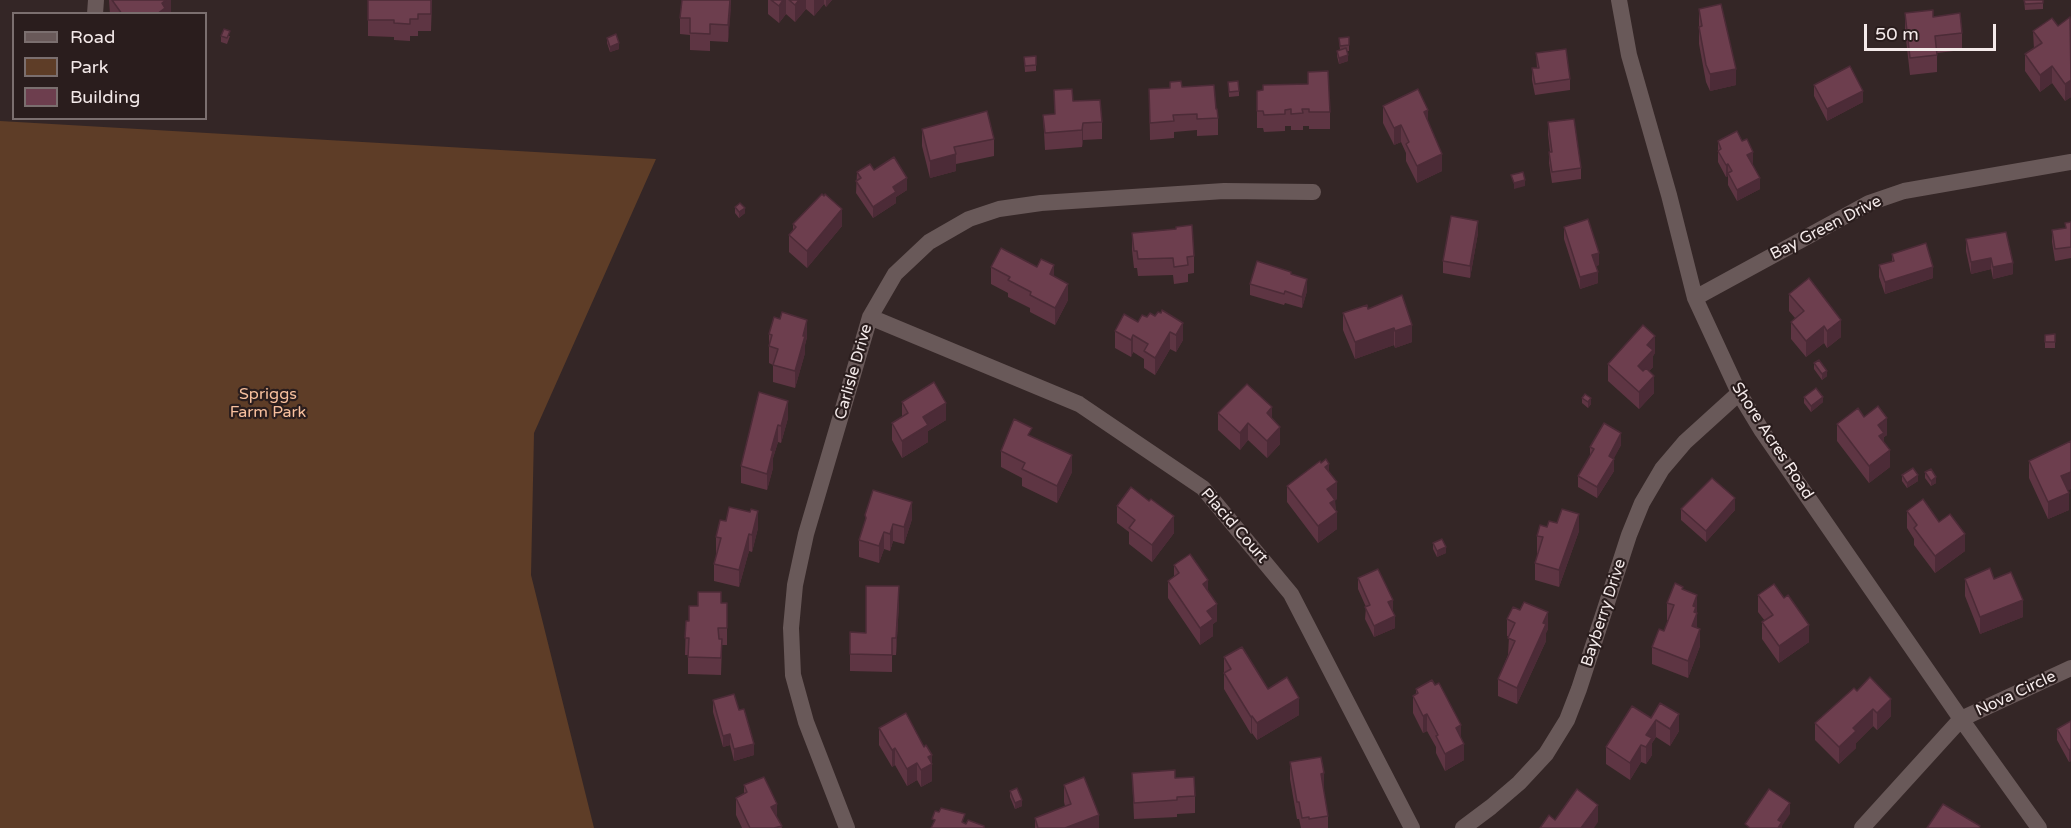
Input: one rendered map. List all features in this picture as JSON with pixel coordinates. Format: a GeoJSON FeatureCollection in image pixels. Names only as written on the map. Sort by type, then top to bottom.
{"type":"FeatureCollection","features":[{"type":"Feature","properties":{"kind":"street","name":"Shore Acres Road"},"geometry":{"type":"LineString","coordinates":[[1619,0],[1629,55],[1669,195],[1695,298],[1739,393],[1762,431],[1960,719],[2039,828]]}},
{"type":"Feature","properties":{"kind":"street","name":"Bay Green Drive"},"geometry":{"type":"LineString","coordinates":[[1695,298],[1869,203],[1904,191],[2071,162]]}},
{"type":"Feature","properties":{"kind":"street","name":"Carlisle Drive"},"geometry":{"type":"LineString","coordinates":[[847,828],[806,722],[793,675],[791,628],[795,585],[806,534],[870,317],[895,274],[929,242],[969,219],[999,209],[1041,203],[1224,191],[1313,192]]}},
{"type":"Feature","properties":{"kind":"street","name":"Placid Court"},"geometry":{"type":"LineString","coordinates":[[870,317],[1079,404],[1203,488],[1291,594],[1412,828]]}},
{"type":"Feature","properties":{"kind":"street","name":"Bayberry Drive"},"geometry":{"type":"LineString","coordinates":[[1463,828],[1512,789],[1546,754],[1567,720],[1579,689],[1629,535],[1642,503],[1662,470],[1685,441],[1739,393]]}},
{"type":"Feature","properties":{"kind":"street","name":"Nova Circle"},"geometry":{"type":"LineString","coordinates":[[1960,719],[2071,668]]}},
{"type":"Feature","properties":{"kind":"street"},"geometry":{"type":"LineString","coordinates":[[1862,828],[1960,719]]}},
{"type":"Feature","properties":{"kind":"green space","name":"Spriggs Farm Park"},"geometry":{"type":"Polygon","coordinates":[[[0,121],[656,159],[534,433],[531,575],[594,828],[0,828],[0,121]]]}},
{"type":"Feature","properties":{"kind":"building"},"geometry":{"type":"Polygon","coordinates":[[[112,0],[166,0],[162,3],[165,8],[160,12],[121,12],[112,0]]]}},
{"type":"Feature","properties":{"kind":"building"},"geometry":{"type":"Polygon","coordinates":[[[368,0],[431,0],[431,14],[418,14],[418,19],[410,19],[410,24],[394,23],[394,20],[368,20],[368,0]]]}},
{"type":"Feature","properties":{"kind":"building"},"geometry":{"type":"Polygon","coordinates":[[[682,0],[730,0],[728,25],[710,24],[710,34],[690,33],[690,18],[680,18],[682,0]]]}},
{"type":"Feature","properties":{"kind":"building"},"geometry":{"type":"Polygon","coordinates":[[[771,0],[783,0],[779,6],[771,0]]]}},
{"type":"Feature","properties":{"kind":"building"},"geometry":{"type":"Polygon","coordinates":[[[789,0],[799,0],[795,5],[789,0]]]}},
{"type":"Feature","properties":{"kind":"building"},"geometry":{"type":"Polygon","coordinates":[[[2024,0],[2043,0],[2043,3],[2025,4],[2024,0]]]}},
{"type":"Feature","properties":{"kind":"building"},"geometry":{"type":"Polygon","coordinates":[[[1721,4],[1736,69],[1710,74],[1706,65],[1699,27],[1702,26],[1699,9],[1721,4]]]}},
{"type":"Feature","properties":{"kind":"building"},"geometry":{"type":"Polygon","coordinates":[[[1933,10],[1933,17],[1960,13],[1962,33],[1935,36],[1937,55],[1910,58],[1905,13],[1933,10]]]}},
{"type":"Feature","properties":{"kind":"building"},"geometry":{"type":"Polygon","coordinates":[[[2070,17],[2071,80],[2065,84],[2052,66],[2040,75],[2025,54],[2042,43],[2033,31],[2052,18],[2058,26],[2070,17]]]}},
{"type":"Feature","properties":{"kind":"building"},"geometry":{"type":"Polygon","coordinates":[[[224,29],[230,31],[227,38],[221,36],[224,29]]]}},
{"type":"Feature","properties":{"kind":"building"},"geometry":{"type":"Polygon","coordinates":[[[616,34],[619,43],[610,47],[607,38],[616,34]]]}},
{"type":"Feature","properties":{"kind":"building"},"geometry":{"type":"Polygon","coordinates":[[[1349,37],[1349,45],[1340,46],[1339,38],[1349,37]]]}},
{"type":"Feature","properties":{"kind":"building"},"geometry":{"type":"Polygon","coordinates":[[[1346,48],[1348,55],[1339,58],[1337,51],[1346,48]]]}},
{"type":"Feature","properties":{"kind":"building"},"geometry":{"type":"Polygon","coordinates":[[[1566,49],[1570,79],[1535,84],[1532,68],[1539,68],[1536,53],[1566,49]]]}},
{"type":"Feature","properties":{"kind":"building"},"geometry":{"type":"Polygon","coordinates":[[[1036,56],[1036,65],[1025,66],[1024,57],[1036,56]]]}},
{"type":"Feature","properties":{"kind":"building"},"geometry":{"type":"Polygon","coordinates":[[[1850,66],[1863,91],[1827,109],[1814,85],[1850,66]]]}},
{"type":"Feature","properties":{"kind":"building"},"geometry":{"type":"Polygon","coordinates":[[[1328,71],[1330,112],[1309,112],[1309,109],[1302,109],[1303,113],[1291,114],[1291,109],[1285,110],[1285,114],[1264,115],[1263,111],[1257,111],[1257,91],[1263,90],[1263,85],[1308,84],[1308,72],[1328,71]]]}},
{"type":"Feature","properties":{"kind":"building"},"geometry":{"type":"Polygon","coordinates":[[[1181,81],[1182,87],[1214,85],[1218,118],[1197,119],[1197,114],[1173,115],[1174,121],[1150,123],[1149,89],[1170,88],[1170,82],[1181,81]]]}},
{"type":"Feature","properties":{"kind":"building"},"geometry":{"type":"Polygon","coordinates":[[[1238,81],[1239,91],[1229,92],[1228,82],[1238,81]]]}},
{"type":"Feature","properties":{"kind":"building"},"geometry":{"type":"Polygon","coordinates":[[[1072,89],[1073,101],[1100,100],[1102,122],[1083,123],[1082,130],[1045,133],[1043,115],[1055,114],[1054,90],[1072,89]]]}},
{"type":"Feature","properties":{"kind":"building"},"geometry":{"type":"Polygon","coordinates":[[[1418,89],[1428,110],[1424,112],[1442,154],[1417,166],[1406,144],[1409,142],[1401,125],[1394,128],[1383,106],[1418,89]]]}},
{"type":"Feature","properties":{"kind":"building"},"geometry":{"type":"Polygon","coordinates":[[[987,111],[994,139],[954,147],[956,154],[930,161],[922,129],[987,111]]]}},
{"type":"Feature","properties":{"kind":"building"},"geometry":{"type":"Polygon","coordinates":[[[1574,119],[1581,168],[1552,172],[1548,122],[1574,119]]]}},
{"type":"Feature","properties":{"kind":"building"},"geometry":{"type":"Polygon","coordinates":[[[1737,131],[1742,141],[1747,139],[1753,152],[1747,155],[1760,178],[1737,190],[1728,173],[1732,171],[1718,151],[1721,149],[1718,141],[1737,131]]]}},
{"type":"Feature","properties":{"kind":"building"},"geometry":{"type":"Polygon","coordinates":[[[894,157],[907,178],[893,187],[896,192],[873,207],[856,181],[861,178],[857,172],[870,164],[874,170],[894,157]]]}},
{"type":"Feature","properties":{"kind":"building"},"geometry":{"type":"Polygon","coordinates":[[[1523,172],[1525,180],[1514,183],[1511,175],[1523,172]]]}},
{"type":"Feature","properties":{"kind":"building"},"geometry":{"type":"Polygon","coordinates":[[[822,194],[842,209],[807,251],[789,235],[796,227],[793,224],[822,194]]]}},
{"type":"Feature","properties":{"kind":"building"},"geometry":{"type":"Polygon","coordinates":[[[740,203],[745,208],[739,212],[735,207],[740,203]]]}},
{"type":"Feature","properties":{"kind":"building"},"geometry":{"type":"Polygon","coordinates":[[[1451,216],[1478,221],[1470,266],[1443,261],[1451,216]]]}},
{"type":"Feature","properties":{"kind":"building"},"geometry":{"type":"Polygon","coordinates":[[[1588,219],[1599,253],[1592,255],[1598,272],[1580,277],[1564,227],[1588,219]]]}},
{"type":"Feature","properties":{"kind":"building"},"geometry":{"type":"Polygon","coordinates":[[[2071,222],[2071,247],[2055,249],[2052,230],[2066,228],[2065,223],[2071,222]]]}},
{"type":"Feature","properties":{"kind":"building"},"geometry":{"type":"Polygon","coordinates":[[[1192,225],[1194,256],[1187,257],[1188,265],[1174,267],[1173,258],[1138,259],[1137,251],[1134,251],[1132,233],[1176,229],[1176,227],[1192,225]]]}},
{"type":"Feature","properties":{"kind":"building"},"geometry":{"type":"Polygon","coordinates":[[[2006,232],[2013,263],[1993,267],[1991,258],[1971,262],[1966,239],[2006,232]]]}},
{"type":"Feature","properties":{"kind":"building"},"geometry":{"type":"Polygon","coordinates":[[[1926,243],[1933,267],[1885,282],[1879,265],[1894,261],[1892,254],[1926,243]]]}},
{"type":"Feature","properties":{"kind":"building"},"geometry":{"type":"Polygon","coordinates":[[[1001,248],[1037,267],[1041,259],[1054,265],[1050,274],[1068,284],[1055,308],[1030,295],[1031,292],[1008,280],[1010,277],[991,267],[1001,248]]]}},
{"type":"Feature","properties":{"kind":"building"},"geometry":{"type":"Polygon","coordinates":[[[1257,261],[1307,279],[1302,297],[1250,284],[1257,261]]]}},
{"type":"Feature","properties":{"kind":"building"},"geometry":{"type":"Polygon","coordinates":[[[1809,278],[1841,320],[1827,331],[1824,326],[1806,341],[1791,322],[1804,311],[1789,294],[1809,278]]]}},
{"type":"Feature","properties":{"kind":"building"},"geometry":{"type":"Polygon","coordinates":[[[1402,295],[1412,325],[1395,331],[1394,328],[1355,342],[1343,313],[1367,305],[1368,309],[1402,295]]]}},
{"type":"Feature","properties":{"kind":"building"},"geometry":{"type":"Polygon","coordinates":[[[1162,310],[1183,323],[1176,335],[1170,332],[1155,358],[1144,351],[1148,344],[1133,335],[1131,340],[1115,331],[1124,314],[1138,322],[1142,315],[1147,317],[1150,313],[1155,316],[1162,310]]]}},
{"type":"Feature","properties":{"kind":"building"},"geometry":{"type":"Polygon","coordinates":[[[782,312],[807,320],[795,371],[773,365],[778,349],[769,346],[772,335],[769,334],[774,317],[780,319],[782,312]]]}},
{"type":"Feature","properties":{"kind":"building"},"geometry":{"type":"Polygon","coordinates":[[[1643,325],[1655,336],[1647,345],[1653,350],[1638,366],[1643,371],[1646,368],[1654,376],[1639,392],[1608,364],[1643,325]]]}},
{"type":"Feature","properties":{"kind":"building"},"geometry":{"type":"Polygon","coordinates":[[[2055,334],[2055,342],[2045,342],[2045,335],[2055,334]]]}},
{"type":"Feature","properties":{"kind":"building"},"geometry":{"type":"Polygon","coordinates":[[[1819,360],[1827,371],[1822,374],[1814,363],[1819,360]]]}},
{"type":"Feature","properties":{"kind":"building"},"geometry":{"type":"Polygon","coordinates":[[[934,382],[946,403],[923,417],[928,425],[902,441],[892,423],[908,413],[902,402],[934,382]]]}},
{"type":"Feature","properties":{"kind":"building"},"geometry":{"type":"Polygon","coordinates":[[[1247,384],[1272,407],[1267,413],[1280,427],[1267,441],[1248,423],[1240,433],[1218,413],[1247,384]]]}},
{"type":"Feature","properties":{"kind":"building"},"geometry":{"type":"Polygon","coordinates":[[[1816,388],[1823,397],[1811,406],[1804,397],[1816,388]]]}},
{"type":"Feature","properties":{"kind":"building"},"geometry":{"type":"Polygon","coordinates":[[[759,392],[788,401],[781,426],[778,425],[767,474],[741,466],[759,392]]]}},
{"type":"Feature","properties":{"kind":"building"},"geometry":{"type":"Polygon","coordinates":[[[1585,394],[1591,398],[1588,402],[1582,398],[1585,394]]]}},
{"type":"Feature","properties":{"kind":"building"},"geometry":{"type":"Polygon","coordinates":[[[1878,406],[1887,418],[1878,425],[1884,433],[1879,436],[1890,450],[1869,466],[1837,424],[1858,408],[1864,417],[1878,406]]]}},
{"type":"Feature","properties":{"kind":"building"},"geometry":{"type":"Polygon","coordinates":[[[1014,419],[1032,428],[1028,435],[1072,455],[1057,486],[1022,469],[1025,463],[1001,451],[1014,419]]]}},
{"type":"Feature","properties":{"kind":"building"},"geometry":{"type":"Polygon","coordinates":[[[1604,423],[1621,433],[1609,456],[1614,459],[1597,487],[1578,476],[1594,449],[1590,447],[1604,423]]]}},
{"type":"Feature","properties":{"kind":"building"},"geometry":{"type":"Polygon","coordinates":[[[2071,441],[2071,472],[2061,476],[2069,493],[2048,502],[2029,461],[2071,441]]]}},
{"type":"Feature","properties":{"kind":"building"},"geometry":{"type":"Polygon","coordinates":[[[1326,459],[1329,464],[1325,467],[1337,482],[1327,489],[1335,500],[1330,503],[1337,512],[1318,526],[1287,486],[1326,459]]]}},
{"type":"Feature","properties":{"kind":"building"},"geometry":{"type":"Polygon","coordinates":[[[1913,468],[1918,475],[1907,483],[1902,475],[1913,468]]]}},
{"type":"Feature","properties":{"kind":"building"},"geometry":{"type":"Polygon","coordinates":[[[1931,469],[1936,477],[1931,481],[1925,472],[1931,469]]]}},
{"type":"Feature","properties":{"kind":"building"},"geometry":{"type":"Polygon","coordinates":[[[1712,478],[1735,498],[1706,531],[1681,509],[1712,478]]]}},
{"type":"Feature","properties":{"kind":"building"},"geometry":{"type":"Polygon","coordinates":[[[1131,487],[1174,516],[1152,545],[1129,528],[1135,520],[1117,506],[1131,487]]]}},
{"type":"Feature","properties":{"kind":"building"},"geometry":{"type":"Polygon","coordinates":[[[873,490],[912,502],[904,527],[893,524],[890,534],[884,532],[879,546],[859,540],[873,490]]]}},
{"type":"Feature","properties":{"kind":"building"},"geometry":{"type":"Polygon","coordinates":[[[1923,499],[1939,522],[1950,514],[1965,534],[1935,556],[1914,528],[1917,525],[1907,511],[1923,499]]]}},
{"type":"Feature","properties":{"kind":"building"},"geometry":{"type":"Polygon","coordinates":[[[729,507],[750,512],[751,509],[758,511],[739,570],[714,564],[721,538],[716,537],[720,520],[726,521],[729,507]]]}},
{"type":"Feature","properties":{"kind":"building"},"geometry":{"type":"Polygon","coordinates":[[[1562,509],[1579,514],[1559,570],[1535,563],[1543,537],[1537,536],[1540,525],[1547,527],[1549,521],[1557,523],[1562,509]]]}},
{"type":"Feature","properties":{"kind":"building"},"geometry":{"type":"Polygon","coordinates":[[[1442,539],[1446,547],[1437,551],[1433,543],[1442,539]]]}},
{"type":"Feature","properties":{"kind":"building"},"geometry":{"type":"Polygon","coordinates":[[[1190,554],[1208,580],[1203,584],[1217,604],[1207,611],[1213,619],[1200,628],[1168,581],[1179,573],[1174,565],[1190,554]]]}},
{"type":"Feature","properties":{"kind":"building"},"geometry":{"type":"Polygon","coordinates":[[[1990,568],[1994,579],[2011,572],[2023,600],[1980,617],[1965,579],[1990,568]]]}},
{"type":"Feature","properties":{"kind":"building"},"geometry":{"type":"Polygon","coordinates":[[[1378,569],[1393,600],[1388,602],[1395,616],[1374,626],[1365,607],[1370,605],[1358,578],[1378,569]]]}},
{"type":"Feature","properties":{"kind":"building"},"geometry":{"type":"Polygon","coordinates":[[[1675,583],[1683,587],[1682,589],[1697,595],[1693,606],[1696,607],[1694,612],[1697,613],[1692,626],[1700,629],[1688,661],[1652,647],[1659,629],[1664,631],[1674,605],[1667,603],[1675,583]]]}},
{"type":"Feature","properties":{"kind":"building"},"geometry":{"type":"Polygon","coordinates":[[[1774,584],[1784,598],[1788,595],[1809,625],[1779,646],[1762,622],[1773,615],[1758,595],[1774,584]]]}},
{"type":"Feature","properties":{"kind":"building"},"geometry":{"type":"Polygon","coordinates":[[[866,586],[899,586],[896,638],[892,638],[892,655],[850,654],[850,632],[866,633],[866,586]]]}},
{"type":"Feature","properties":{"kind":"building"},"geometry":{"type":"Polygon","coordinates":[[[698,592],[721,592],[721,603],[727,603],[727,628],[718,628],[719,639],[722,639],[721,658],[688,657],[689,638],[685,638],[686,621],[689,621],[689,606],[698,606],[698,592]]]}},
{"type":"Feature","properties":{"kind":"building"},"geometry":{"type":"Polygon","coordinates":[[[1524,602],[1548,612],[1543,623],[1546,624],[1517,688],[1498,679],[1515,641],[1508,638],[1515,623],[1507,619],[1513,607],[1520,610],[1524,602]]]}},
{"type":"Feature","properties":{"kind":"building"},"geometry":{"type":"Polygon","coordinates":[[[1242,647],[1268,689],[1287,677],[1299,698],[1257,723],[1224,673],[1231,669],[1224,657],[1242,647]]]}},
{"type":"Feature","properties":{"kind":"building"},"geometry":{"type":"Polygon","coordinates":[[[1870,677],[1891,699],[1877,713],[1873,709],[1853,728],[1856,731],[1839,747],[1815,723],[1854,688],[1857,691],[1870,677]]]}},
{"type":"Feature","properties":{"kind":"building"},"geometry":{"type":"Polygon","coordinates":[[[1432,680],[1435,685],[1439,683],[1461,725],[1456,728],[1464,744],[1445,754],[1427,714],[1423,716],[1413,696],[1418,693],[1416,689],[1432,680]]]}},
{"type":"Feature","properties":{"kind":"building"},"geometry":{"type":"Polygon","coordinates":[[[734,694],[739,710],[744,709],[754,744],[734,749],[730,734],[723,736],[713,700],[734,694]]]}},
{"type":"Feature","properties":{"kind":"building"},"geometry":{"type":"Polygon","coordinates":[[[1660,703],[1679,714],[1670,729],[1656,720],[1646,735],[1652,738],[1646,747],[1641,745],[1630,763],[1606,747],[1632,706],[1651,718],[1660,703]]]}},
{"type":"Feature","properties":{"kind":"building"},"geometry":{"type":"Polygon","coordinates":[[[906,713],[924,747],[926,745],[932,755],[928,757],[932,764],[921,770],[917,763],[907,769],[895,748],[892,750],[879,728],[906,713]]]}},
{"type":"Feature","properties":{"kind":"building"},"geometry":{"type":"Polygon","coordinates":[[[2071,721],[2071,749],[2069,750],[2057,729],[2071,721]]]}},
{"type":"Feature","properties":{"kind":"building"},"geometry":{"type":"Polygon","coordinates":[[[1321,757],[1324,773],[1321,774],[1328,816],[1302,818],[1290,762],[1321,757]]]}},
{"type":"Feature","properties":{"kind":"building"},"geometry":{"type":"Polygon","coordinates":[[[1175,770],[1175,778],[1194,777],[1195,796],[1177,797],[1177,800],[1134,803],[1132,773],[1175,770]]]}},
{"type":"Feature","properties":{"kind":"building"},"geometry":{"type":"Polygon","coordinates":[[[764,777],[777,804],[771,807],[782,826],[750,828],[736,798],[747,792],[744,785],[764,777]]]}},
{"type":"Feature","properties":{"kind":"building"},"geometry":{"type":"Polygon","coordinates":[[[1084,777],[1099,815],[1065,828],[1038,828],[1035,818],[1071,804],[1064,785],[1084,777]]]}},
{"type":"Feature","properties":{"kind":"building"},"geometry":{"type":"Polygon","coordinates":[[[1017,788],[1022,800],[1015,803],[1010,791],[1017,788]]]}},
{"type":"Feature","properties":{"kind":"building"},"geometry":{"type":"Polygon","coordinates":[[[1577,789],[1598,805],[1581,828],[1540,828],[1549,815],[1555,820],[1577,789]]]}},
{"type":"Feature","properties":{"kind":"building"},"geometry":{"type":"Polygon","coordinates":[[[1769,789],[1790,803],[1778,820],[1782,822],[1778,828],[1750,828],[1745,824],[1769,789]]]}},
{"type":"Feature","properties":{"kind":"building"},"geometry":{"type":"Polygon","coordinates":[[[1943,804],[1980,826],[1979,828],[1927,828],[1943,804]]]}},
{"type":"Feature","properties":{"kind":"building"},"geometry":{"type":"Polygon","coordinates":[[[941,808],[965,814],[962,822],[966,824],[968,820],[984,828],[931,828],[935,820],[932,819],[935,811],[939,812],[941,808]]]}}]}
